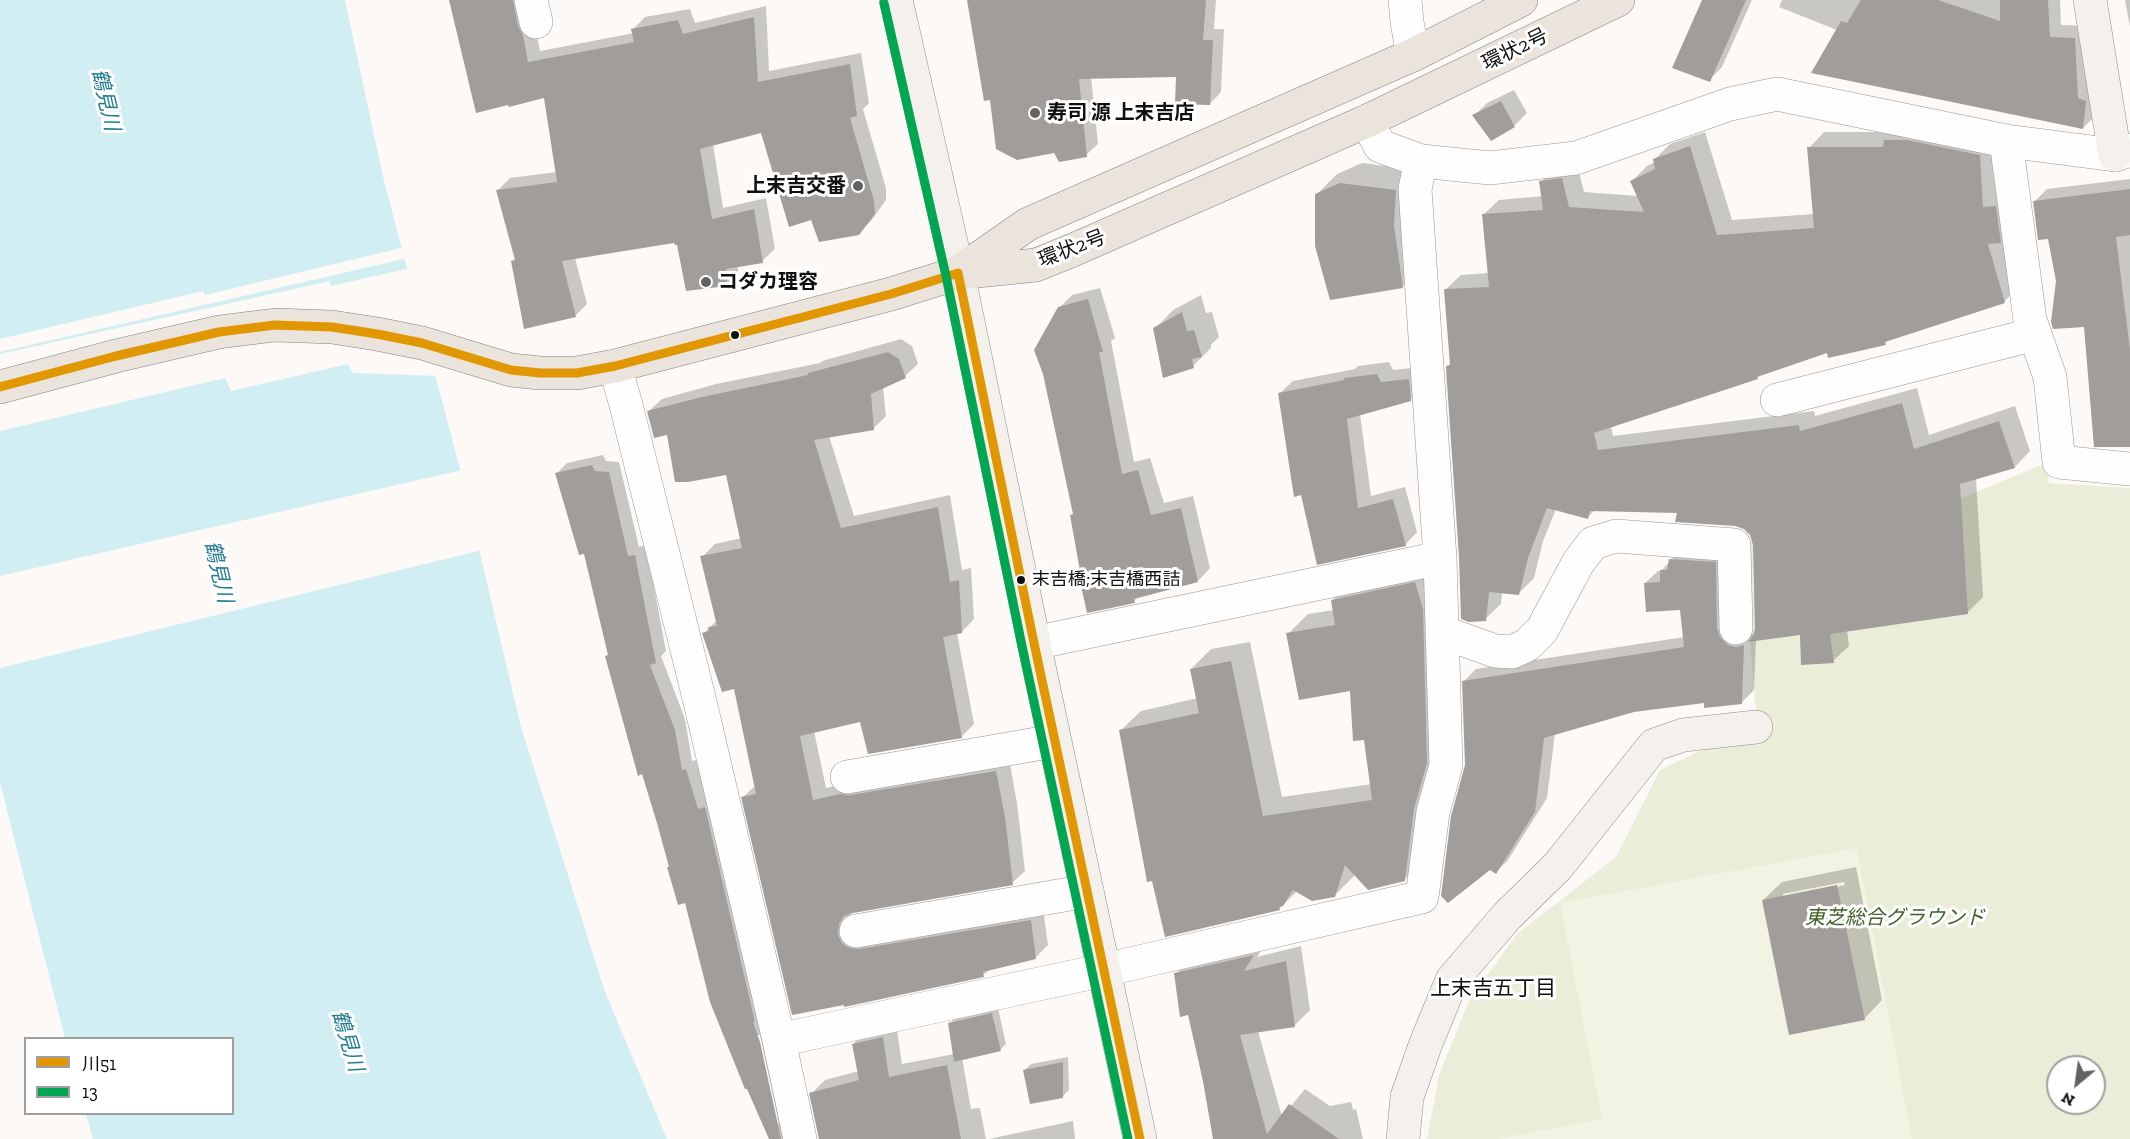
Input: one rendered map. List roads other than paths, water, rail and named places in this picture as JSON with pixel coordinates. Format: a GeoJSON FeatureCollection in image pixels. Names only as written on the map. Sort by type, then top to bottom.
{"type":"FeatureCollection","features":[{"type":"Feature","properties":{"kind":"main road","name":"環状2号"},"geometry":{"type":"LineString","coordinates":[[958,273],[1028,224],[1413,55],[1521,0]]}},
{"type":"Feature","properties":{"kind":"main road","name":"環状2号"},"geometry":{"type":"LineString","coordinates":[[958,273],[1036,265],[1073,250],[1367,121],[1618,0]]}},
{"type":"Feature","properties":{"kind":"main road"},"geometry":{"type":"LineString","coordinates":[[0,387],[116,356],[219,332],[275,325],[332,327],[377,334],[422,343],[511,370],[577,373],[615,366],[879,297],[958,273]]}},
{"type":"Feature","properties":{"kind":"street"},"geometry":{"type":"LineString","coordinates":[[896,0],[958,273],[1054,741],[1140,1139]]}},
{"type":"Feature","properties":{"kind":"street"},"geometry":{"type":"LineString","coordinates":[[1405,0],[1413,55]]}},
{"type":"Feature","properties":{"kind":"street"},"geometry":{"type":"LineString","coordinates":[[1367,121],[1380,146],[1421,161],[1490,168],[1576,158],[1730,104],[1776,94],[2006,141],[2123,153],[2090,0]]}},
{"type":"Feature","properties":{"kind":"street"},"geometry":{"type":"LineString","coordinates":[[2006,141],[2026,297],[2030,320],[2050,377],[2059,462],[2130,469]]}},
{"type":"Feature","properties":{"kind":"street"},"geometry":{"type":"LineString","coordinates":[[779,1040],[1104,970],[1422,897],[1433,812],[1446,765],[1440,558],[1415,189],[1421,161]]}},
{"type":"Feature","properties":{"kind":"street"},"geometry":{"type":"LineString","coordinates":[[1777,400],[2035,334]]}},
{"type":"Feature","properties":{"kind":"street"},"geometry":{"type":"LineString","coordinates":[[615,366],[627,405],[701,706],[800,1139]]}},
{"type":"Feature","properties":{"kind":"street"},"geometry":{"type":"LineString","coordinates":[[1442,632],[1495,651],[1512,652],[1527,645],[1542,630],[1578,563],[1593,543],[1616,536],[1734,545],[1736,628]]}},
{"type":"Feature","properties":{"kind":"street"},"geometry":{"type":"LineString","coordinates":[[1034,643],[1440,558]]}},
{"type":"Feature","properties":{"kind":"street"},"geometry":{"type":"LineString","coordinates":[[1403,1139],[1407,1096],[1452,980],[1507,916],[1558,866],[1654,745],[1683,735],[1756,727]]}},
{"type":"Feature","properties":{"kind":"street"},"geometry":{"type":"LineString","coordinates":[[847,777],[1054,741]]}},
{"type":"Feature","properties":{"kind":"street"},"geometry":{"type":"LineString","coordinates":[[856,931],[1087,891]]}},
{"type":"Feature","properties":{"kind":"water","name":"鶴見川"},"geometry":{"type":"Polygon","coordinates":[[[0,0],[345,0],[384,181],[461,473],[521,727],[605,992],[667,1139],[93,1139],[86,1115],[234,1115],[234,1037],[65,1037],[0,783],[0,0]]]}},
{"type":"Feature","properties":{"kind":"place","name":"寿司 源 上末吉店"},"geometry":{"type":"Point","coordinates":[1035,113]}},
{"type":"Feature","properties":{"kind":"place","name":"上末吉交番"},"geometry":{"type":"Point","coordinates":[858,186]}},
{"type":"Feature","properties":{"kind":"place","name":"コダカ理容"},"geometry":{"type":"Point","coordinates":[706,282]}},
{"type":"Feature","properties":{"kind":"place","name":"末吉橋;末吉橋西詰"},"geometry":{"type":"Point","coordinates":[1021,580]}},
{"type":"Feature","properties":{"kind":"district","name":"上末吉五丁目"},"geometry":{"type":"Point","coordinates":[1493,989]}},
{"type":"Feature","properties":{"kind":"park label","name":"東芝総合グラウンド"},"geometry":{"type":"Point","coordinates":[1895,918]}}]}
